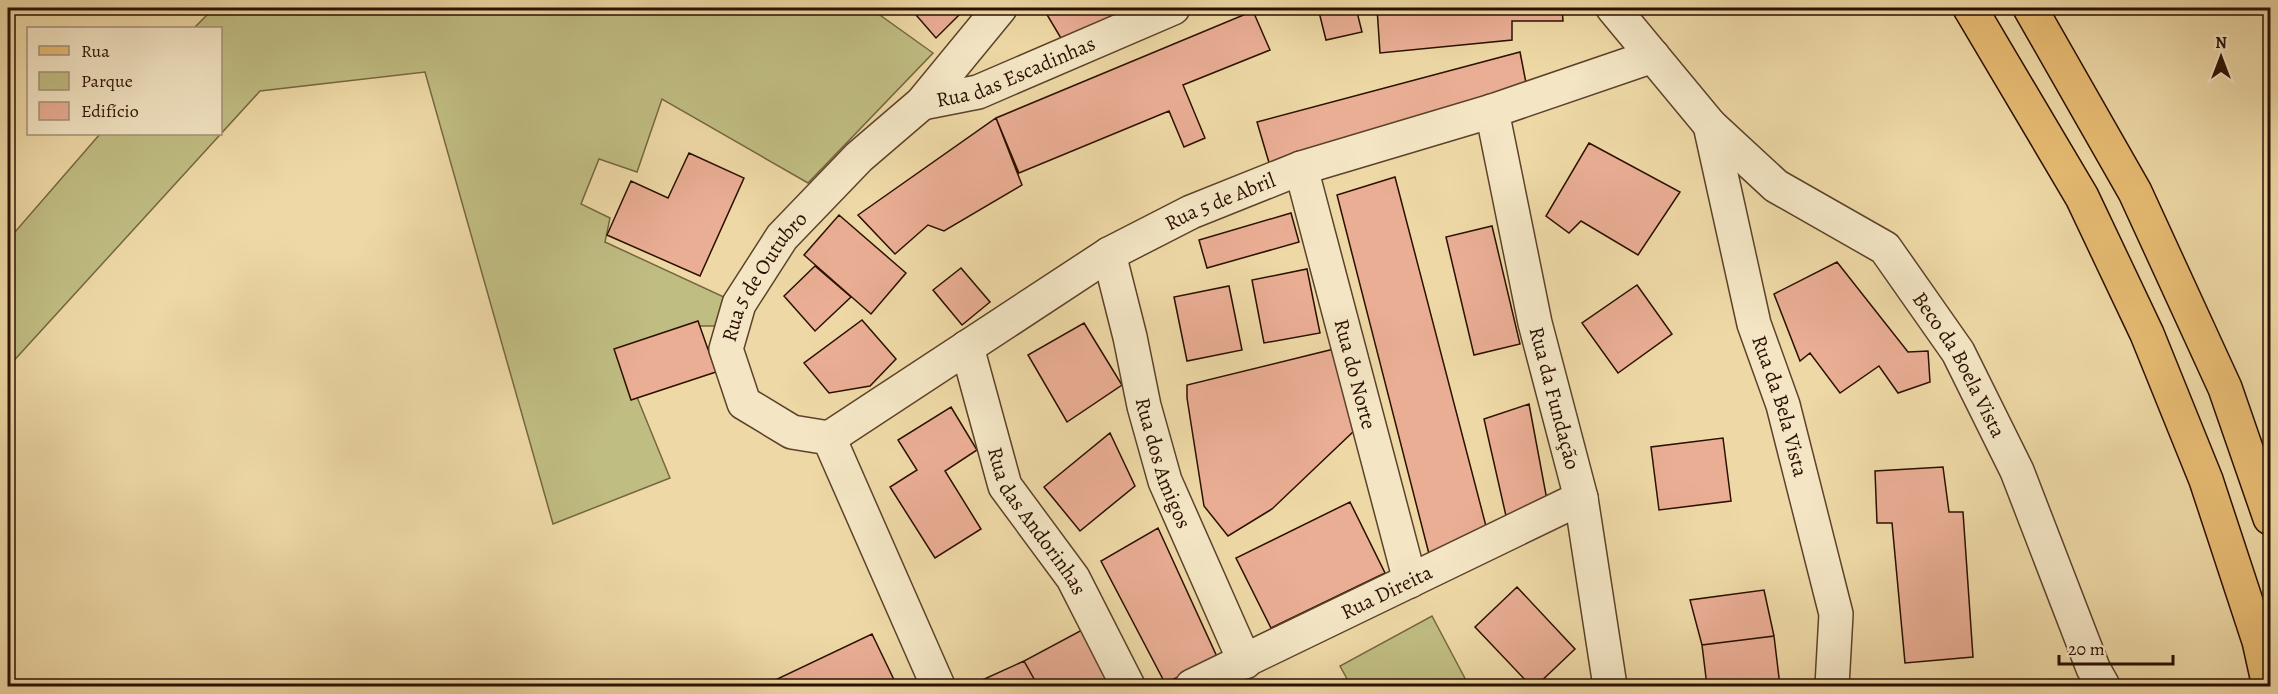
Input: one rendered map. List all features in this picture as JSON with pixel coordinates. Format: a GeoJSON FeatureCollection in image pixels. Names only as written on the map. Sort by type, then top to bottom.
{"type":"FeatureCollection","features":[{"type":"Feature","properties":{"kind":"main road"},"geometry":{"type":"LineString","coordinates":[[1970,8],[2082,197],[2147,334],[2206,480],[2259,641],[2269,687]]}},
{"type":"Feature","properties":{"kind":"main road"},"geometry":{"type":"LineString","coordinates":[[2030,8],[2135,192],[2225,388],[2271,518]]}},
{"type":"Feature","properties":{"kind":"street","name":"Rua 5 de Outubro"},"geometry":{"type":"LineString","coordinates":[[829,438],[792,432],[744,403],[726,349],[739,304],[782,237],[859,157],[922,103],[1000,8]]}},
{"type":"Feature","properties":{"kind":"street","name":"Rua das Escadinhas"},"geometry":{"type":"LineString","coordinates":[[922,103],[978,92],[1173,8]]}},
{"type":"Feature","properties":{"kind":"street"},"geometry":{"type":"LineString","coordinates":[[1613,8],[1710,125]]}},
{"type":"Feature","properties":{"kind":"street"},"geometry":{"type":"LineString","coordinates":[[1960,8],[2010,73]]}},
{"type":"Feature","properties":{"kind":"street","name":"Rua 5 de Abril"},"geometry":{"type":"LineString","coordinates":[[829,438],[1108,254],[1191,212],[1301,168],[1492,111],[1653,56]]}},
{"type":"Feature","properties":{"kind":"street","name":"Rua da Fundação"},"geometry":{"type":"LineString","coordinates":[[1492,111],[1535,323],[1581,498],[1611,687]]}},
{"type":"Feature","properties":{"kind":"street","name":"Rua da Bela Vista"},"geometry":{"type":"LineString","coordinates":[[1710,125],[1754,324],[1782,405],[1836,614],[1832,687]]}},
{"type":"Feature","properties":{"kind":"street","name":"Beco da Boela Vista"},"geometry":{"type":"LineString","coordinates":[[1710,125],[1776,186],[1885,248],[1958,352],[2018,471],[2093,668],[2103,687]]}},
{"type":"Feature","properties":{"kind":"street","name":"Rua do Norte"},"geometry":{"type":"LineString","coordinates":[[1301,168],[1410,581]]}},
{"type":"Feature","properties":{"kind":"street","name":"Rua dos Amigos"},"geometry":{"type":"LineString","coordinates":[[1108,254],[1130,337],[1144,406],[1165,481],[1245,662]]}},
{"type":"Feature","properties":{"kind":"street","name":"Rua das Andorinhas"},"geometry":{"type":"LineString","coordinates":[[967,347],[1005,486],[1073,578],[1128,687]]}},
{"type":"Feature","properties":{"kind":"street"},"geometry":{"type":"LineString","coordinates":[[829,438],[938,687]]}},
{"type":"Feature","properties":{"kind":"street","name":"Rua Direita"},"geometry":{"type":"LineString","coordinates":[[1192,687],[1581,498]]}},
{"type":"Feature","properties":{"kind":"green space"},"geometry":{"type":"Polygon","coordinates":[[[214,8],[870,8],[933,53],[808,183],[662,99],[637,172],[599,159],[581,204],[610,218],[605,242],[739,304],[719,326],[689,326],[619,353],[670,478],[553,524],[425,72],[260,91],[222,133],[222,27],[195,27],[214,8]]]}},
{"type":"Feature","properties":{"kind":"green space"},"geometry":{"type":"Polygon","coordinates":[[[99,135],[220,135],[8,367],[8,240],[99,135]]]}},
{"type":"Feature","properties":{"kind":"green space"},"geometry":{"type":"Polygon","coordinates":[[[1432,616],[1469,686],[1351,686],[1340,666],[1432,616]]]}},
{"type":"Feature","properties":{"kind":"building"},"geometry":{"type":"Polygon","coordinates":[[[910,8],[966,8],[936,38],[910,8]]]}},
{"type":"Feature","properties":{"kind":"building"},"geometry":{"type":"Polygon","coordinates":[[[1043,8],[1130,8],[1065,45],[1043,8]]]}},
{"type":"Feature","properties":{"kind":"building"},"geometry":{"type":"Polygon","coordinates":[[[1318,8],[1356,8],[1362,32],[1326,40],[1318,8]]]}},
{"type":"Feature","properties":{"kind":"building"},"geometry":{"type":"Polygon","coordinates":[[[1377,8],[1562,8],[1563,21],[1512,21],[1512,40],[1380,53],[1377,8]]]}},
{"type":"Feature","properties":{"kind":"building"},"geometry":{"type":"Polygon","coordinates":[[[1253,11],[1270,50],[1183,85],[1205,138],[1184,147],[1169,111],[1019,173],[996,118],[1253,11]]]}},
{"type":"Feature","properties":{"kind":"building"},"geometry":{"type":"Polygon","coordinates":[[[1520,52],[1527,88],[1270,166],[1257,122],[1520,52]]]}},
{"type":"Feature","properties":{"kind":"building"},"geometry":{"type":"Polygon","coordinates":[[[996,118],[1022,185],[944,231],[928,225],[895,254],[858,215],[996,118]]]}},
{"type":"Feature","properties":{"kind":"building"},"geometry":{"type":"Polygon","coordinates":[[[1589,143],[1680,192],[1638,255],[1581,221],[1569,233],[1546,216],[1589,143]]]}},
{"type":"Feature","properties":{"kind":"building"},"geometry":{"type":"Polygon","coordinates":[[[689,153],[744,178],[700,276],[607,235],[631,181],[668,198],[689,153]]]}},
{"type":"Feature","properties":{"kind":"building"},"geometry":{"type":"Polygon","coordinates":[[[1395,177],[1487,530],[1429,554],[1337,195],[1395,177]]]}},
{"type":"Feature","properties":{"kind":"building"},"geometry":{"type":"Polygon","coordinates":[[[1291,213],[1299,242],[1207,268],[1199,240],[1291,213]]]}},
{"type":"Feature","properties":{"kind":"building"},"geometry":{"type":"Polygon","coordinates":[[[839,215],[906,273],[871,314],[804,255],[839,215]]]}},
{"type":"Feature","properties":{"kind":"building"},"geometry":{"type":"Polygon","coordinates":[[[1492,226],[1520,344],[1474,355],[1446,237],[1492,226]]]}},
{"type":"Feature","properties":{"kind":"building"},"geometry":{"type":"Polygon","coordinates":[[[1837,262],[1908,352],[1928,351],[1930,382],[1898,393],[1879,366],[1840,393],[1810,353],[1800,361],[1774,294],[1837,262]]]}},
{"type":"Feature","properties":{"kind":"building"},"geometry":{"type":"Polygon","coordinates":[[[815,266],[851,297],[815,331],[784,296],[815,266]]]}},
{"type":"Feature","properties":{"kind":"building"},"geometry":{"type":"Polygon","coordinates":[[[961,268],[990,302],[962,325],[933,290],[961,268]]]}},
{"type":"Feature","properties":{"kind":"building"},"geometry":{"type":"Polygon","coordinates":[[[1307,269],[1320,333],[1264,343],[1252,280],[1307,269]]]}},
{"type":"Feature","properties":{"kind":"building"},"geometry":{"type":"Polygon","coordinates":[[[1637,285],[1672,334],[1618,373],[1582,323],[1637,285]]]}},
{"type":"Feature","properties":{"kind":"building"},"geometry":{"type":"Polygon","coordinates":[[[1229,286],[1242,350],[1187,361],[1174,297],[1229,286]]]}},
{"type":"Feature","properties":{"kind":"building"},"geometry":{"type":"Polygon","coordinates":[[[862,320],[896,359],[870,386],[829,393],[804,363],[862,320]]]}},
{"type":"Feature","properties":{"kind":"building"},"geometry":{"type":"Polygon","coordinates":[[[698,321],[716,372],[631,400],[614,349],[698,321]]]}},
{"type":"Feature","properties":{"kind":"building"},"geometry":{"type":"Polygon","coordinates":[[[1084,323],[1122,385],[1067,422],[1028,355],[1084,323]]]}},
{"type":"Feature","properties":{"kind":"building"},"geometry":{"type":"Polygon","coordinates":[[[1334,349],[1355,430],[1272,509],[1228,536],[1204,506],[1187,398],[1187,385],[1334,349]]]}},
{"type":"Feature","properties":{"kind":"building"},"geometry":{"type":"Polygon","coordinates":[[[1529,404],[1547,500],[1506,516],[1484,419],[1529,404]]]}},
{"type":"Feature","properties":{"kind":"building"},"geometry":{"type":"Polygon","coordinates":[[[951,407],[977,450],[945,471],[981,529],[935,558],[890,487],[917,470],[898,440],[951,407]]]}},
{"type":"Feature","properties":{"kind":"building"},"geometry":{"type":"Polygon","coordinates":[[[1110,433],[1135,486],[1080,531],[1044,487],[1110,433]]]}},
{"type":"Feature","properties":{"kind":"building"},"geometry":{"type":"Polygon","coordinates":[[[1723,438],[1731,501],[1659,510],[1651,447],[1723,438]]]}},
{"type":"Feature","properties":{"kind":"building"},"geometry":{"type":"Polygon","coordinates":[[[1943,467],[1949,512],[1963,512],[1973,657],[1905,663],[1892,523],[1877,523],[1875,471],[1943,467]]]}},
{"type":"Feature","properties":{"kind":"building"},"geometry":{"type":"Polygon","coordinates":[[[1350,502],[1385,573],[1271,628],[1236,558],[1350,502]]]}},
{"type":"Feature","properties":{"kind":"building"},"geometry":{"type":"Polygon","coordinates":[[[1158,528],[1218,659],[1165,683],[1101,561],[1158,528]]]}},
{"type":"Feature","properties":{"kind":"building"},"geometry":{"type":"Polygon","coordinates":[[[1517,587],[1575,649],[1536,686],[1531,686],[1475,627],[1517,587]]]}},
{"type":"Feature","properties":{"kind":"building"},"geometry":{"type":"Polygon","coordinates":[[[1764,590],[1774,636],[1702,645],[1690,600],[1764,590]]]}},
{"type":"Feature","properties":{"kind":"building"},"geometry":{"type":"Polygon","coordinates":[[[1082,630],[1113,686],[1038,686],[1024,661],[1082,630]]]}},
{"type":"Feature","properties":{"kind":"building"},"geometry":{"type":"Polygon","coordinates":[[[872,634],[897,686],[776,686],[773,681],[872,634]]]}},
{"type":"Feature","properties":{"kind":"building"},"geometry":{"type":"Polygon","coordinates":[[[1774,636],[1780,686],[1707,686],[1702,645],[1774,636]]]}},
{"type":"Feature","properties":{"kind":"building"},"geometry":{"type":"Polygon","coordinates":[[[1024,661],[1038,686],[969,686],[1024,661]]]}}]}
